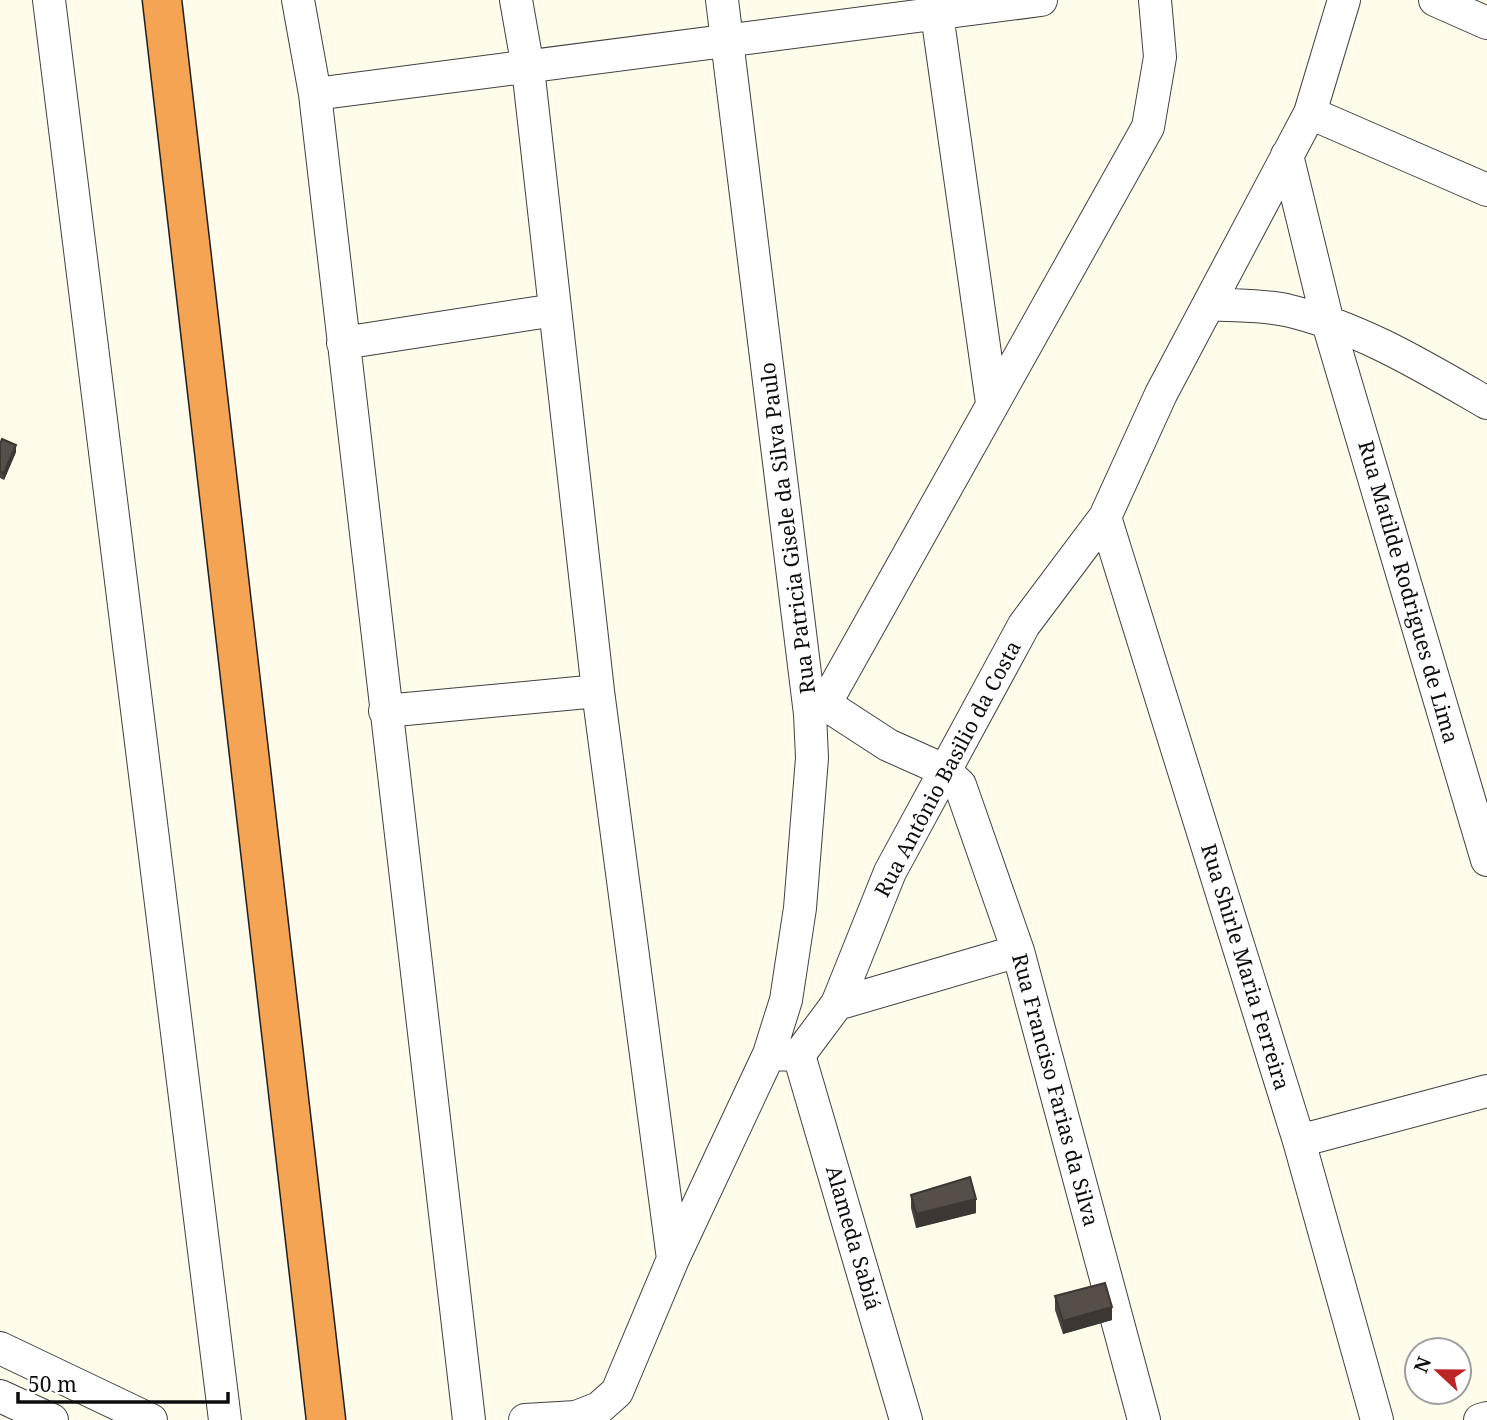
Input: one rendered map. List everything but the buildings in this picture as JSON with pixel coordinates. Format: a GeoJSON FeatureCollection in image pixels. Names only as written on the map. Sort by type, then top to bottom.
{"type":"FeatureCollection","features":[{"type":"Feature","properties":{"kind":"highway"},"geometry":{"type":"LineString","coordinates":[[162,0],[326,1420]]}},
{"type":"Feature","properties":{"kind":"street"},"geometry":{"type":"LineString","coordinates":[[49,0],[225,1420]]}},
{"type":"Feature","properties":{"kind":"street"},"geometry":{"type":"LineString","coordinates":[[298,0],[315,94],[469,1420]]}},
{"type":"Feature","properties":{"kind":"street"},"geometry":{"type":"LineString","coordinates":[[516,0],[528,68],[598,691],[673,1259]]}},
{"type":"Feature","properties":{"kind":"street","name":"Rua Patricia Gisele da Silva Paulo"},"geometry":{"type":"LineString","coordinates":[[722,0],[818,709],[800,908],[786,1000],[784,1055]]}},
{"type":"Feature","properties":{"kind":"street"},"geometry":{"type":"LineString","coordinates":[[315,94],[729,43],[936,7],[1041,0]]}},
{"type":"Feature","properties":{"kind":"street"},"geometry":{"type":"LineString","coordinates":[[944,770],[818,709],[1148,127],[1160,57],[1155,0]]}},
{"type":"Feature","properties":{"kind":"street","name":"Rua Antônio Basilio da Costa"},"geometry":{"type":"LineString","coordinates":[[525,1420],[576,1417],[598,1408],[617,1392],[673,1259],[784,1055],[837,1004],[890,872],[944,770],[1024,625],[1105,517],[1161,394],[1310,113],[1344,0]]}},
{"type":"Feature","properties":{"kind":"street"},"geometry":{"type":"LineString","coordinates":[[1435,0],[1487,23]]}},
{"type":"Feature","properties":{"kind":"street"},"geometry":{"type":"LineString","coordinates":[[936,7],[992,403]]}},
{"type":"Feature","properties":{"kind":"street"},"geometry":{"type":"LineString","coordinates":[[1310,113],[1487,190]]}},
{"type":"Feature","properties":{"kind":"street","name":"Rua Matilde Rodrigues de Lima"},"geometry":{"type":"LineString","coordinates":[[1287,155],[1328,323],[1487,860]]}},
{"type":"Feature","properties":{"kind":"street"},"geometry":{"type":"LineString","coordinates":[[1210,304],[1284,310],[1328,323],[1400,353],[1487,404]]}},
{"type":"Feature","properties":{"kind":"street"},"geometry":{"type":"LineString","coordinates":[[344,343],[555,310]]}},
{"type":"Feature","properties":{"kind":"street","name":"Rua Shirle Maria Ferreira"},"geometry":{"type":"LineString","coordinates":[[1105,517],[1298,1141],[1377,1420]]}},
{"type":"Feature","properties":{"kind":"street"},"geometry":{"type":"LineString","coordinates":[[385,711],[598,691]]}},
{"type":"Feature","properties":{"kind":"street","name":"Rua Franciso Farias da Silva"},"geometry":{"type":"LineString","coordinates":[[944,770],[960,785],[1018,951],[1144,1420]]}},
{"type":"Feature","properties":{"kind":"street"},"geometry":{"type":"LineString","coordinates":[[837,1004],[1018,951]]}},
{"type":"Feature","properties":{"kind":"street","name":"Alameda Sabiá"},"geometry":{"type":"LineString","coordinates":[[784,1055],[906,1420]]}},
{"type":"Feature","properties":{"kind":"street"},"geometry":{"type":"LineString","coordinates":[[1298,1141],[1487,1091]]}},
{"type":"Feature","properties":{"kind":"street"},"geometry":{"type":"LineString","coordinates":[[0,1348],[151,1420]]}},
{"type":"Feature","properties":{"kind":"street"},"geometry":{"type":"LineString","coordinates":[[0,1395],[52,1420]]}},
{"type":"Feature","properties":{"kind":"street"},"geometry":{"type":"LineString","coordinates":[[1480,1420],[1487,1418]]}}]}
